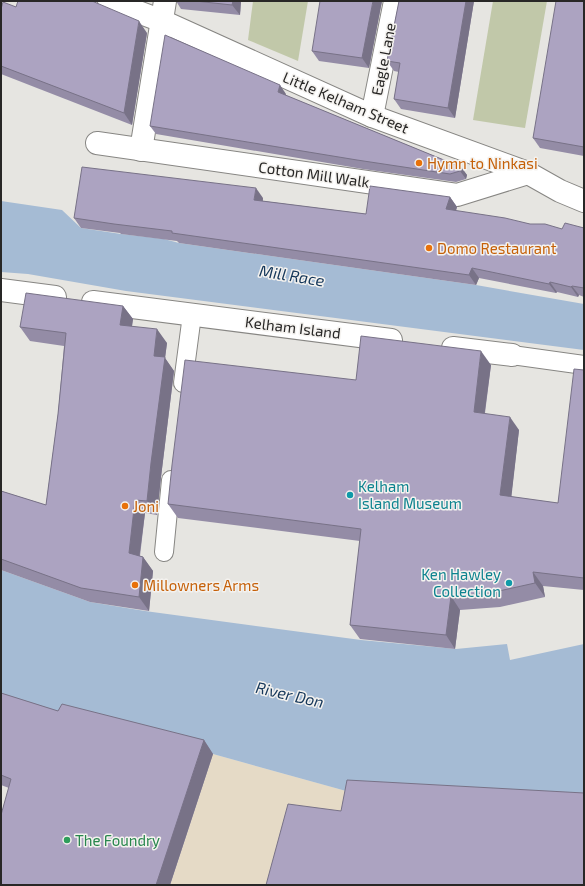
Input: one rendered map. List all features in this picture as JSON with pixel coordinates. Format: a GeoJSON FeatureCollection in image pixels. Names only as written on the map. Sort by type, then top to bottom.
{"type":"FeatureCollection","features":[{"type":"Feature","properties":{"kind":"street","name":"Little Kelham Street"},"geometry":{"type":"LineString","coordinates":[[108,1],[164,11],[372,116],[528,173],[560,191],[584,201]]}},
{"type":"Feature","properties":{"kind":"street","name":"Eagle Lane"},"geometry":{"type":"LineString","coordinates":[[372,116],[395,1]]}},
{"type":"Feature","properties":{"kind":"street"},"geometry":{"type":"LineString","coordinates":[[141,150],[164,11]]}},
{"type":"Feature","properties":{"kind":"street","name":"Cotton Mill Walk"},"geometry":{"type":"LineString","coordinates":[[97,143],[457,195],[528,173]]}},
{"type":"Feature","properties":{"kind":"street","name":"Kelham Island"},"geometry":{"type":"LineString","coordinates":[[1,290],[410,342]]}},
{"type":"Feature","properties":{"kind":"street"},"geometry":{"type":"LineString","coordinates":[[434,345],[512,355]]}},
{"type":"Feature","properties":{"kind":"lane"},"geometry":{"type":"LineString","coordinates":[[181,400],[192,315]]}},
{"type":"Feature","properties":{"kind":"lane"},"geometry":{"type":"LineString","coordinates":[[512,355],[584,365]]}},
{"type":"Feature","properties":{"kind":"lane"},"geometry":{"type":"LineString","coordinates":[[164,552],[173,462]]}},
{"type":"Feature","properties":{"kind":"shaded area"},"geometry":{"type":"Polygon","coordinates":[[[213,754],[357,794],[584,885],[170,885],[213,754]]]}},
{"type":"Feature","properties":{"kind":"green space"},"geometry":{"type":"Polygon","coordinates":[[[253,1],[308,1],[298,61],[248,40],[253,1]]]}},
{"type":"Feature","properties":{"kind":"green space"},"geometry":{"type":"Polygon","coordinates":[[[493,1],[547,1],[525,128],[473,120],[493,1]]]}},
{"type":"Feature","properties":{"kind":"water","name":"Mill Race"},"geometry":{"type":"Polygon","coordinates":[[[1,201],[62,210],[81,228],[476,285],[584,304],[584,350],[126,291],[28,274],[1,272],[1,201]]]}},
{"type":"Feature","properties":{"kind":"water","name":"River Don"},"geometry":{"type":"Polygon","coordinates":[[[1,570],[90,602],[145,611],[361,640],[456,649],[507,644],[510,660],[584,644],[584,806],[357,794],[1,698],[1,570]]]}},
{"type":"Feature","properties":{"kind":"building"},"geometry":{"type":"Polygon","coordinates":[[[18,1],[92,1],[139,21],[124,113],[1,66],[1,9],[3,2],[16,7],[18,1]]]}},
{"type":"Feature","properties":{"kind":"building"},"geometry":{"type":"Polygon","coordinates":[[[195,1],[233,1],[232,5],[195,1]]]}},
{"type":"Feature","properties":{"kind":"building"},"geometry":{"type":"Polygon","coordinates":[[[320,1],[373,1],[362,58],[312,51],[320,1]]]}},
{"type":"Feature","properties":{"kind":"building"},"geometry":{"type":"Polygon","coordinates":[[[399,1],[466,1],[448,108],[394,99],[400,63],[387,61],[399,1]]]}},
{"type":"Feature","properties":{"kind":"building"},"geometry":{"type":"Polygon","coordinates":[[[556,1],[584,1],[584,147],[533,138],[556,1]]]}},
{"type":"Feature","properties":{"kind":"building"},"geometry":{"type":"Polygon","coordinates":[[[165,35],[280,85],[278,92],[461,167],[460,171],[450,174],[150,126],[165,35]]]}},
{"type":"Feature","properties":{"kind":"building"},"geometry":{"type":"Polygon","coordinates":[[[82,167],[256,188],[254,200],[366,214],[370,186],[450,197],[446,209],[505,218],[530,224],[545,224],[562,229],[565,223],[584,228],[584,288],[571,287],[550,282],[549,284],[472,268],[469,275],[74,218],[82,167]]]}},
{"type":"Feature","properties":{"kind":"building"},"geometry":{"type":"Polygon","coordinates":[[[26,293],[123,306],[120,325],[157,329],[154,356],[165,357],[147,501],[135,500],[129,553],[143,557],[139,597],[81,588],[1,559],[1,491],[46,505],[58,414],[66,333],[20,327],[26,293]]]}},
{"type":"Feature","properties":{"kind":"building","name":"Kelham Island Museum"},"geometry":{"type":"Polygon","coordinates":[[[361,336],[481,351],[474,412],[510,417],[500,495],[558,503],[574,369],[584,370],[584,578],[533,572],[535,583],[490,593],[451,596],[446,635],[350,625],[361,529],[168,504],[185,360],[356,380],[361,336]]]}},
{"type":"Feature","properties":{"kind":"building"},"geometry":{"type":"Polygon","coordinates":[[[1,693],[58,711],[62,704],[204,740],[156,885],[1,885],[1,815],[11,779],[1,775],[1,693]]]}},
{"type":"Feature","properties":{"kind":"building"},"geometry":{"type":"Polygon","coordinates":[[[347,780],[584,793],[584,885],[266,885],[288,804],[341,811],[347,780]]]}},
{"type":"Feature","properties":{"kind":"place","name":"Hymn to Ninkasi"},"geometry":{"type":"Point","coordinates":[419,163]}},
{"type":"Feature","properties":{"kind":"place","name":"Domo Restaurant"},"geometry":{"type":"Point","coordinates":[429,248]}},
{"type":"Feature","properties":{"kind":"place","name":"Kelham Island Museum"},"geometry":{"type":"Point","coordinates":[350,495]}},
{"type":"Feature","properties":{"kind":"place","name":"Joni"},"geometry":{"type":"Point","coordinates":[125,506]}},
{"type":"Feature","properties":{"kind":"place","name":"Ken Hawley Collection"},"geometry":{"type":"Point","coordinates":[509,583]}},
{"type":"Feature","properties":{"kind":"place","name":"Millowners Arms"},"geometry":{"type":"Point","coordinates":[135,585]}},
{"type":"Feature","properties":{"kind":"place","name":"The Foundry"},"geometry":{"type":"Point","coordinates":[67,840]}}]}
